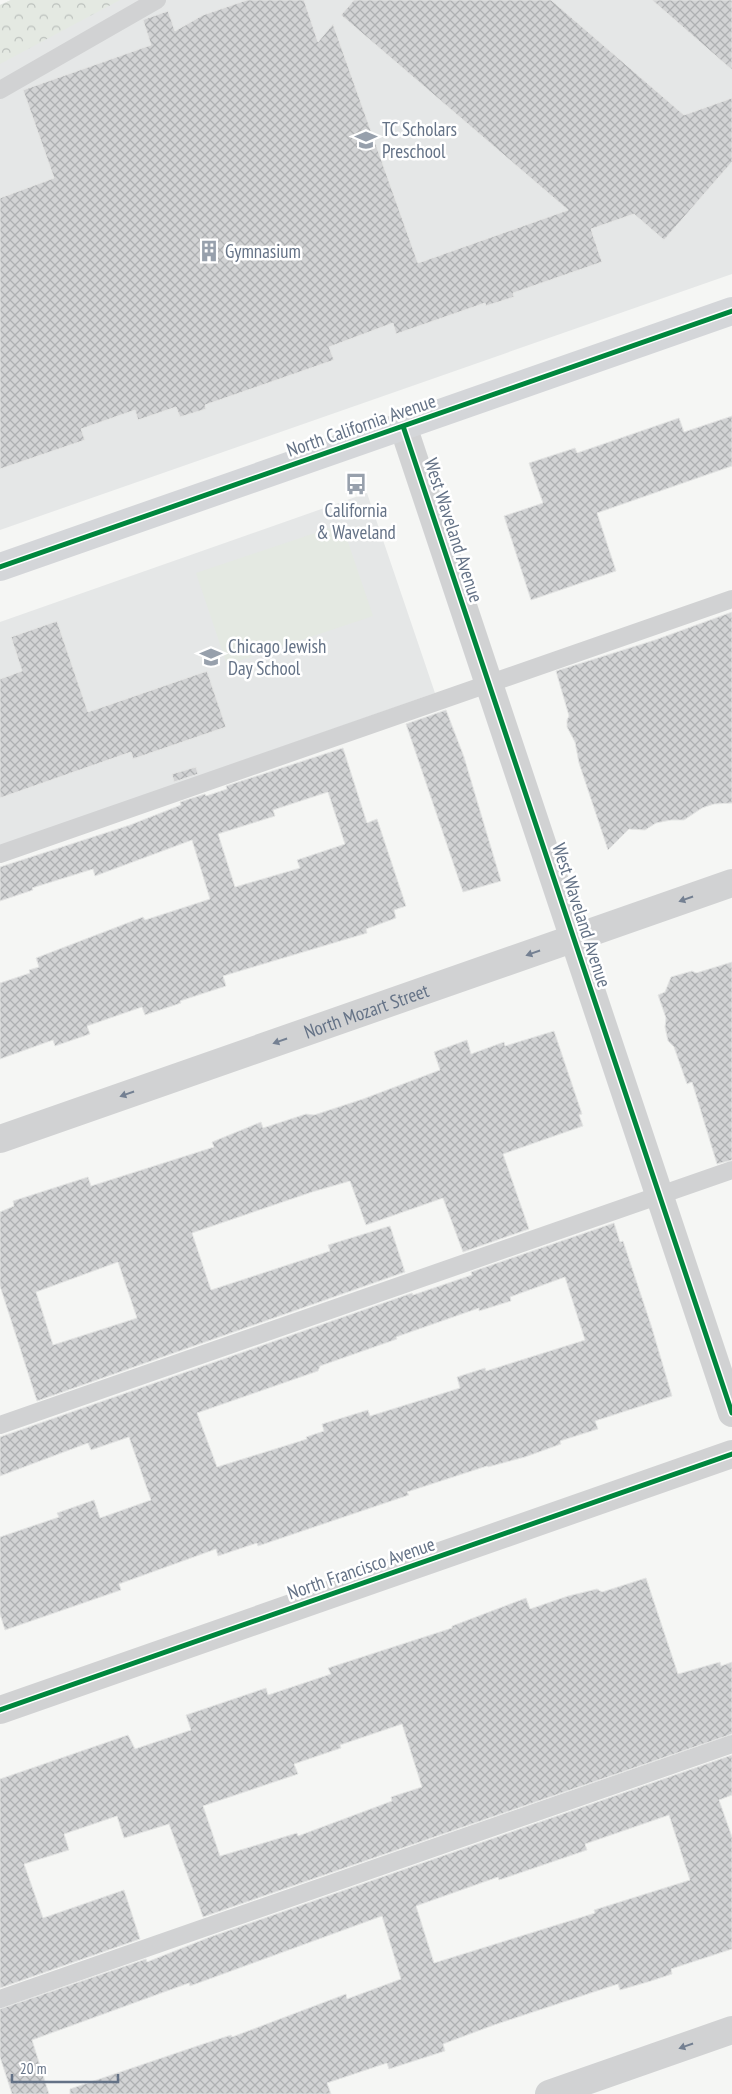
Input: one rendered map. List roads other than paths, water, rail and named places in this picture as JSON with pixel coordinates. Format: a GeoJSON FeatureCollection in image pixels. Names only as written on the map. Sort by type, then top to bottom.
{"type":"FeatureCollection","features":[{"type":"Feature","properties":{"kind":"street","name":"North California Avenue"},"geometry":{"type":"LineString","coordinates":[[0,567],[732,311]]}},
{"type":"Feature","properties":{"kind":"street","name":"West Waveland Avenue"},"geometry":{"type":"LineString","coordinates":[[403,426],[732,1412]]}},
{"type":"Feature","properties":{"kind":"street","name":"North Mozart Street"},"geometry":{"type":"LineString","coordinates":[[0,1139],[732,883]]}},
{"type":"Feature","properties":{"kind":"street","name":"North Francisco Avenue"},"geometry":{"type":"LineString","coordinates":[[0,1710],[732,1454]]}},
{"type":"Feature","properties":{"kind":"street"},"geometry":{"type":"LineString","coordinates":[[549,2094],[732,2030]]}},
{"type":"Feature","properties":{"kind":"lane"},"geometry":{"type":"LineString","coordinates":[[0,90],[157,0]]}},
{"type":"Feature","properties":{"kind":"lane"},"geometry":{"type":"LineString","coordinates":[[0,854],[732,599]]}},
{"type":"Feature","properties":{"kind":"lane"},"geometry":{"type":"LineString","coordinates":[[0,1425],[732,1170]]}},
{"type":"Feature","properties":{"kind":"lane"},"geometry":{"type":"LineString","coordinates":[[0,1999],[732,1744]]}},
{"type":"Feature","properties":{"kind":"place","name":"TC Scholars Preschool"},"geometry":{"type":"Point","coordinates":[366,140]}},
{"type":"Feature","properties":{"kind":"place","name":"Gymnasium"},"geometry":{"type":"Point","coordinates":[209,251]}},
{"type":"Feature","properties":{"kind":"place","name":"California & Waveland"},"geometry":{"type":"Point","coordinates":[356,484]}},
{"type":"Feature","properties":{"kind":"place","name":"Chicago Jewish Day School"},"geometry":{"type":"Point","coordinates":[211,657]}}]}
